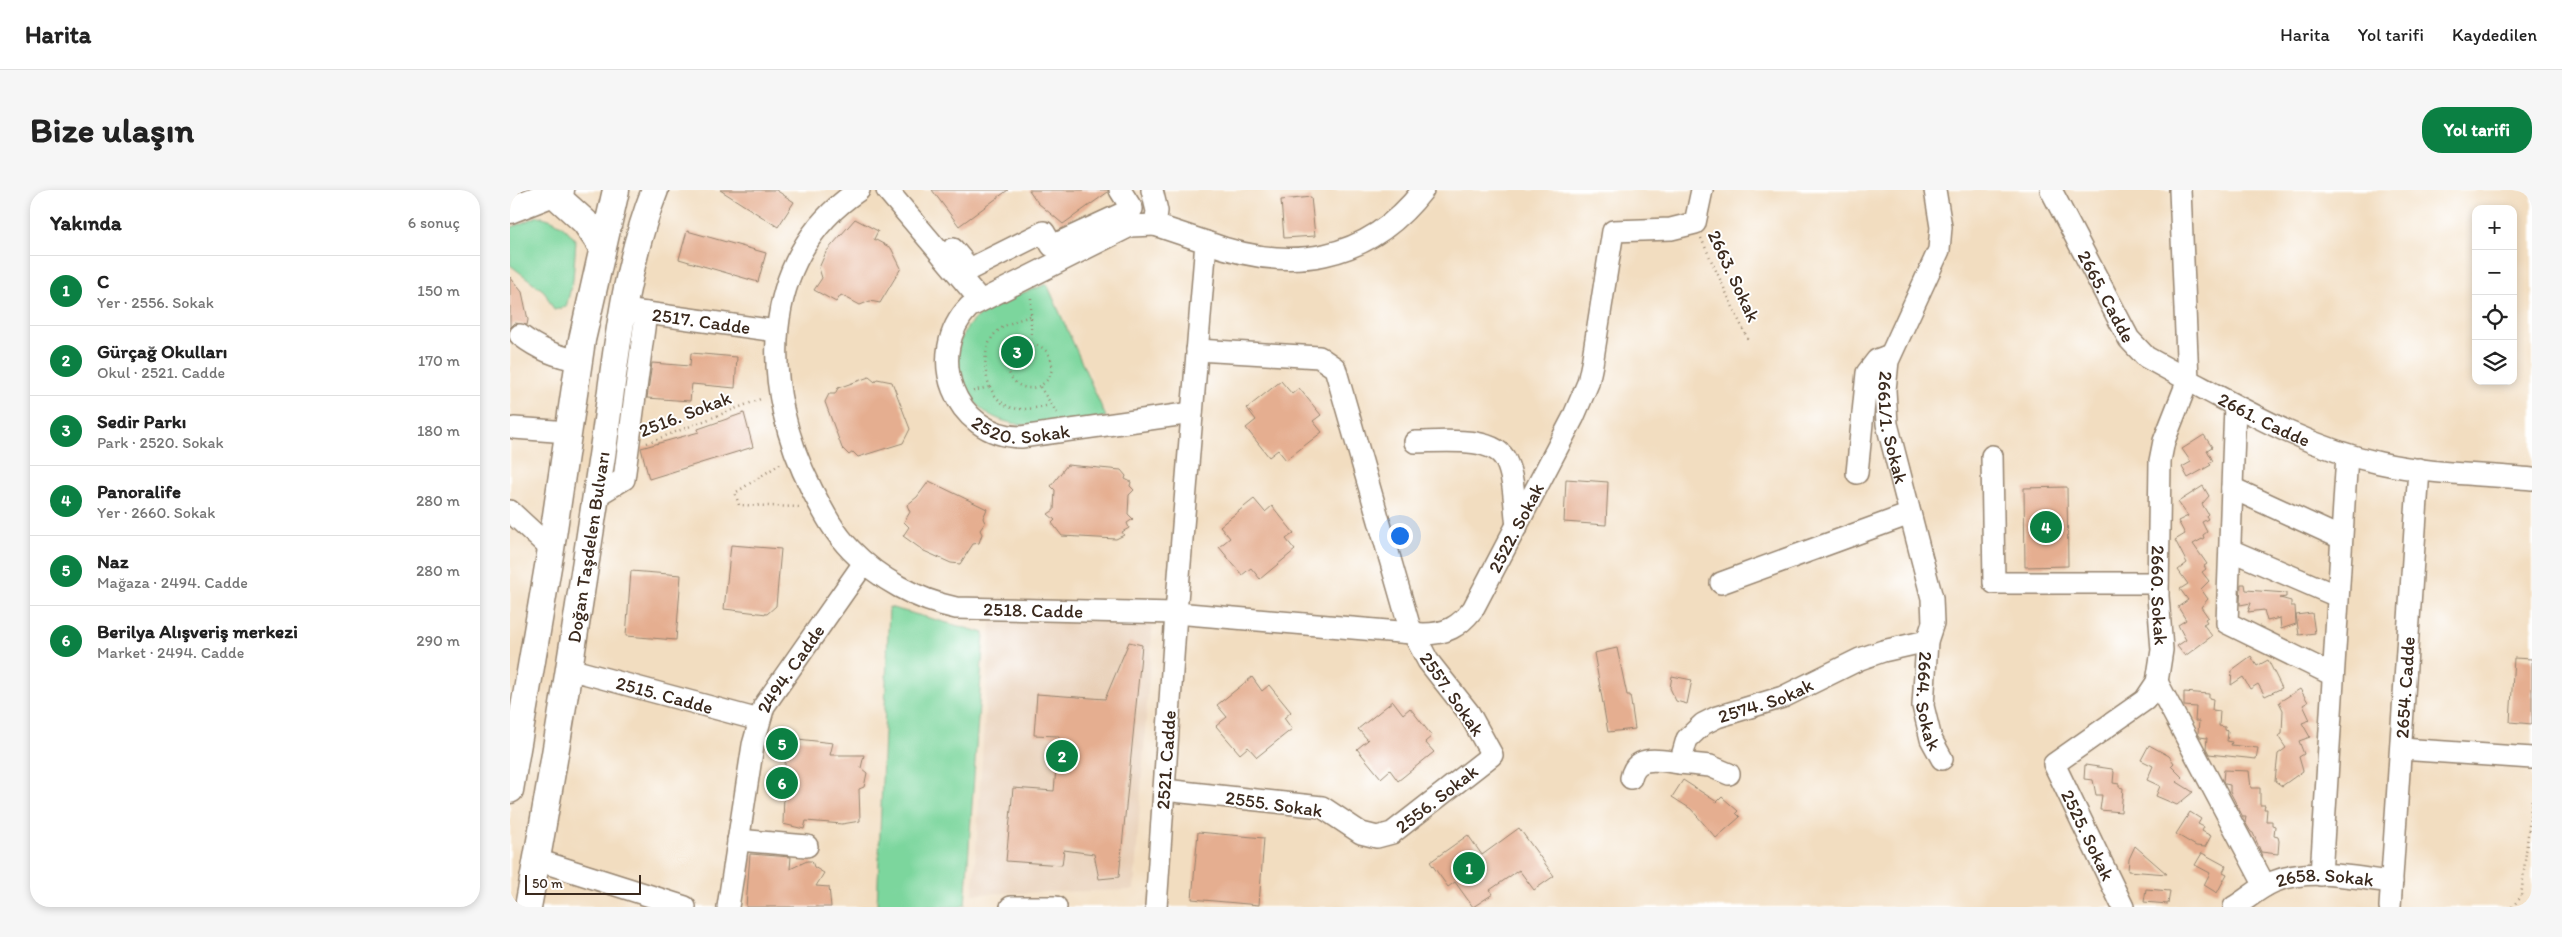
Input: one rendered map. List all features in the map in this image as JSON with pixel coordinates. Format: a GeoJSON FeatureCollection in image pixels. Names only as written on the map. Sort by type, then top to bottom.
{"type":"FeatureCollection","features":[{"type":"Feature","properties":{"kind":"main road","name":"Doğan Taşdelen Bulvarı"},"geometry":{"type":"LineString","coordinates":[[510,790],[514,744],[551,549],[578,360],[616,190]]}},
{"type":"Feature","properties":{"kind":"main road","name":"Doğan Taşdelen Bulvarı"},"geometry":{"type":"LineString","coordinates":[[528,907],[569,669],[596,496],[635,311],[640,237],[655,190]]}},
{"type":"Feature","properties":{"kind":"main road"},"geometry":{"type":"LineString","coordinates":[[510,210],[557,192],[585,222],[602,246]]}},
{"type":"Feature","properties":{"kind":"street","name":"2518. Cadde"},"geometry":{"type":"LineString","coordinates":[[859,190],[828,216],[805,248],[791,274],[783,299],[777,331],[778,392],[786,426],[795,454],[822,508],[840,537],[864,563],[909,592],[925,600],[956,608],[1176,613]]}},
{"type":"Feature","properties":{"kind":"street"},"geometry":{"type":"LineString","coordinates":[[887,190],[980,300]]}},
{"type":"Feature","properties":{"kind":"street"},"geometry":{"type":"LineString","coordinates":[[943,256],[953,249],[970,269],[1044,232],[1052,246],[1132,209],[1120,190]]}},
{"type":"Feature","properties":{"kind":"street"},"geometry":{"type":"LineString","coordinates":[[1152,190],[1157,211],[1156,224],[1232,251],[1259,256],[1314,258],[1338,253],[1385,229],[1423,190]]}},
{"type":"Feature","properties":{"kind":"street"},"geometry":{"type":"LineString","coordinates":[[1695,223],[1702,190]]}},
{"type":"Feature","properties":{"kind":"street","name":"2661/1. Sokak"},"geometry":{"type":"LineString","coordinates":[[1927,641],[1933,623],[1932,598],[1887,424],[1885,390],[1890,355],[1939,250],[1941,227],[1935,190]]}},
{"type":"Feature","properties":{"kind":"street","name":"2665. Cadde"},"geometry":{"type":"LineString","coordinates":[[2051,190],[2129,339],[2146,357],[2188,380]]}},
{"type":"Feature","properties":{"kind":"street"},"geometry":{"type":"LineString","coordinates":[[2180,190],[2188,380]]}},
{"type":"Feature","properties":{"kind":"street","name":"2522. Sokak"},"geometry":{"type":"LineString","coordinates":[[1176,613],[1413,633],[1446,631],[1456,627],[1465,619],[1479,600],[1588,383],[1596,345],[1613,231],[1671,230],[1695,223]]}},
{"type":"Feature","properties":{"kind":"street","name":"2520. Sokak"},"geometry":{"type":"LineString","coordinates":[[1156,224],[1130,226],[980,300],[961,316],[951,336],[948,369],[951,383],[959,402],[981,426],[1006,436],[1067,430],[1192,413]]}},
{"type":"Feature","properties":{"kind":"street"},"geometry":{"type":"LineString","coordinates":[[1176,613],[1206,242]]}},
{"type":"Feature","properties":{"kind":"street","name":"2517. Cadde"},"geometry":{"type":"LineString","coordinates":[[635,311],[777,331]]}},
{"type":"Feature","properties":{"kind":"street"},"geometry":{"type":"LineString","coordinates":[[596,496],[624,480],[628,451],[635,311]]}},
{"type":"Feature","properties":{"kind":"street"},"geometry":{"type":"LineString","coordinates":[[520,335],[546,352],[562,358],[578,360]]}},
{"type":"Feature","properties":{"kind":"street","name":"2557. Sokak"},"geometry":{"type":"LineString","coordinates":[[1197,350],[1320,357],[1335,368],[1401,600],[1413,633],[1428,661],[1469,713],[1492,756]]}},
{"type":"Feature","properties":{"kind":"street"},"geometry":{"type":"LineString","coordinates":[[1857,473],[1868,373],[1877,360],[1890,355]]}},
{"type":"Feature","properties":{"kind":"street","name":"2661. Cadde"},"geometry":{"type":"LineString","coordinates":[[2188,380],[2292,435],[2347,455],[2383,464],[2419,469],[2532,479]]}},
{"type":"Feature","properties":{"kind":"street","name":"2660. Sokak"},"geometry":{"type":"LineString","coordinates":[[2054,764],[2144,700],[2157,682],[2162,656],[2158,583],[2161,451],[2188,380]]}},
{"type":"Feature","properties":{"kind":"street"},"geometry":{"type":"LineString","coordinates":[[2235,406],[2227,623],[2333,675]]}},
{"type":"Feature","properties":{"kind":"street"},"geometry":{"type":"LineString","coordinates":[[514,428],[568,432]]}},
{"type":"Feature","properties":{"kind":"street"},"geometry":{"type":"LineString","coordinates":[[1415,442],[1475,443],[1488,446],[1500,452],[1507,461],[1510,472],[1517,526]]}},
{"type":"Feature","properties":{"kind":"street"},"geometry":{"type":"LineString","coordinates":[[2320,875],[2340,538],[2347,455]]}},
{"type":"Feature","properties":{"kind":"street"},"geometry":{"type":"LineString","coordinates":[[1992,456],[1994,582],[2158,583]]}},
{"type":"Feature","properties":{"kind":"street","name":"2654. Cadde"},"geometry":{"type":"LineString","coordinates":[[2390,907],[2419,469]]}},
{"type":"Feature","properties":{"kind":"street"},"geometry":{"type":"LineString","coordinates":[[2232,488],[2340,538]]}},
{"type":"Feature","properties":{"kind":"street"},"geometry":{"type":"LineString","coordinates":[[510,511],[551,549]]}},
{"type":"Feature","properties":{"kind":"street"},"geometry":{"type":"LineString","coordinates":[[1721,583],[1910,514]]}},
{"type":"Feature","properties":{"kind":"street"},"geometry":{"type":"LineString","coordinates":[[2230,550],[2337,596]]}},
{"type":"Feature","properties":{"kind":"street","name":"2494. Cadde"},"geometry":{"type":"LineString","coordinates":[[728,907],[759,720],[771,695],[864,563]]}},
{"type":"Feature","properties":{"kind":"street","name":"2521. Cadde"},"geometry":{"type":"LineString","coordinates":[[1156,907],[1176,613]]}},
{"type":"Feature","properties":{"kind":"street","name":"2664. Sokak"},"geometry":{"type":"LineString","coordinates":[[1927,641],[1923,706],[1931,739],[1942,759]]}},
{"type":"Feature","properties":{"kind":"street","name":"2574. Sokak"},"geometry":{"type":"LineString","coordinates":[[1680,763],[1687,739],[1703,724],[1717,717],[1783,697],[1860,659],[1890,649],[1927,641]]}},
{"type":"Feature","properties":{"kind":"street","name":"2515. Cadde"},"geometry":{"type":"LineString","coordinates":[[569,669],[759,720]]}},
{"type":"Feature","properties":{"kind":"street"},"geometry":{"type":"LineString","coordinates":[[2157,682],[2265,886]]}},
{"type":"Feature","properties":{"kind":"street"},"geometry":{"type":"LineString","coordinates":[[2401,749],[2532,758]]}},
{"type":"Feature","properties":{"kind":"street","name":"2556. Sokak"},"geometry":{"type":"LineString","coordinates":[[1377,837],[1392,833],[1492,756]]}},
{"type":"Feature","properties":{"kind":"street"},"geometry":{"type":"LineString","coordinates":[[1631,778],[1636,765],[1642,761],[1710,766],[1729,774]]}},
{"type":"Feature","properties":{"kind":"street","name":"2525. Sokak"},"geometry":{"type":"LineString","coordinates":[[2054,764],[2123,907]]}},
{"type":"Feature","properties":{"kind":"street","name":"2555. Sokak"},"geometry":{"type":"LineString","coordinates":[[1164,790],[1322,807],[1356,830],[1377,837]]}},
{"type":"Feature","properties":{"kind":"street"},"geometry":{"type":"LineString","coordinates":[[738,840],[807,846]]}},
{"type":"Feature","properties":{"kind":"street"},"geometry":{"type":"LineString","coordinates":[[537,860],[685,907]]}},
{"type":"Feature","properties":{"kind":"street","name":"2658. Sokak"},"geometry":{"type":"LineString","coordinates":[[2234,907],[2265,886],[2288,878],[2320,875],[2392,882]]}},
{"type":"Feature","properties":{"kind":"street"},"geometry":{"type":"LineString","coordinates":[[1011,907],[1056,907]]}},
{"type":"Feature","properties":{"kind":"path","name":"2663. Sokak"},"geometry":{"type":"LineString","coordinates":[[1695,223],[1748,340]]}},
{"type":"Feature","properties":{"kind":"path"},"geometry":{"type":"LineString","coordinates":[[1031,344],[1030,316],[1033,273]]}},
{"type":"Feature","properties":{"kind":"path"},"geometry":{"type":"LineString","coordinates":[[1030,316],[1009,323],[992,337],[987,347],[986,368],[989,387],[998,401],[1012,408],[1030,409],[1051,405]]}},
{"type":"Feature","properties":{"kind":"path"},"geometry":{"type":"LineString","coordinates":[[1020,344],[1031,344],[1038,344],[1051,356],[1052,374],[1040,387],[1022,388],[1008,376],[1008,358],[1020,344]]}},
{"type":"Feature","properties":{"kind":"path"},"geometry":{"type":"LineString","coordinates":[[1040,387],[1067,430]]}},
{"type":"Feature","properties":{"kind":"path","name":"2516. Sokak"},"geometry":{"type":"LineString","coordinates":[[628,451],[778,392]]}},
{"type":"Feature","properties":{"kind":"path"},"geometry":{"type":"LineString","coordinates":[[795,454],[735,493],[739,505],[822,508]]}},
{"type":"Feature","properties":{"kind":"path"},"geometry":{"type":"LineString","coordinates":[[2512,907],[2521,897],[2532,799]]}},
{"type":"Feature","properties":{"kind":"shaded area"},"geometry":{"type":"Polygon","coordinates":[[[1153,620],[1134,890],[973,894],[991,622],[1153,620]]]}},
{"type":"Feature","properties":{"kind":"green space"},"geometry":{"type":"Polygon","coordinates":[[[538,216],[560,224],[576,241],[573,280],[566,307],[554,310],[544,291],[510,265],[510,228],[538,216]]]}},
{"type":"Feature","properties":{"kind":"green space"},"geometry":{"type":"Polygon","coordinates":[[[1047,284],[1106,417],[1055,424],[1016,424],[1004,421],[985,412],[973,399],[963,383],[959,371],[958,354],[961,339],[968,326],[990,307],[1047,284]]]}},
{"type":"Feature","properties":{"kind":"green space"},"geometry":{"type":"Polygon","coordinates":[[[889,607],[984,633],[965,905],[959,907],[877,907],[889,607]]]}},
{"type":"Feature","properties":{"kind":"building"},"geometry":{"type":"Polygon","coordinates":[[[720,190],[776,190],[794,202],[778,227],[720,190]]]}},
{"type":"Feature","properties":{"kind":"building"},"geometry":{"type":"Polygon","coordinates":[[[932,190],[1008,190],[959,226],[932,190]]]}},
{"type":"Feature","properties":{"kind":"building"},"geometry":{"type":"Polygon","coordinates":[[[1029,190],[1108,190],[1108,192],[1063,224],[1038,203],[1029,190]]]}},
{"type":"Feature","properties":{"kind":"building"},"geometry":{"type":"Polygon","coordinates":[[[1311,197],[1315,236],[1284,238],[1281,200],[1311,197]]]}},
{"type":"Feature","properties":{"kind":"building"},"geometry":{"type":"Polygon","coordinates":[[[855,219],[878,231],[874,239],[891,248],[901,268],[880,303],[870,301],[860,305],[841,295],[836,302],[814,290],[822,278],[819,268],[826,252],[855,219]]]}},
{"type":"Feature","properties":{"kind":"building"},"geometry":{"type":"Polygon","coordinates":[[[687,231],[766,253],[758,282],[679,259],[687,231]]]}},
{"type":"Feature","properties":{"kind":"building"},"geometry":{"type":"Polygon","coordinates":[[[510,277],[522,292],[528,320],[527,325],[515,323],[510,328],[510,277]]]}},
{"type":"Feature","properties":{"kind":"building"},"geometry":{"type":"Polygon","coordinates":[[[691,353],[737,357],[735,388],[692,384],[690,401],[647,398],[652,363],[690,366],[691,353]]]}},
{"type":"Feature","properties":{"kind":"building"},"geometry":{"type":"Polygon","coordinates":[[[869,377],[875,382],[877,379],[892,382],[910,429],[903,443],[858,457],[853,452],[849,455],[842,448],[825,402],[829,394],[835,394],[838,388],[869,377]]]}},
{"type":"Feature","properties":{"kind":"building"},"geometry":{"type":"Polygon","coordinates":[[[1281,381],[1292,394],[1299,388],[1321,415],[1313,421],[1322,432],[1286,460],[1278,450],[1269,457],[1246,428],[1256,420],[1247,408],[1281,381]]]}},
{"type":"Feature","properties":{"kind":"building"},"geometry":{"type":"Polygon","coordinates":[[[744,413],[753,447],[649,479],[641,448],[699,432],[698,429],[744,413]]]}},
{"type":"Feature","properties":{"kind":"building"},"geometry":{"type":"Polygon","coordinates":[[[2204,435],[2212,447],[2207,450],[2213,461],[2209,463],[2211,465],[2188,478],[2182,467],[2191,462],[2182,449],[2204,435]]]}},
{"type":"Feature","properties":{"kind":"building"},"geometry":{"type":"Polygon","coordinates":[[[1067,465],[1121,470],[1126,476],[1125,479],[1131,482],[1130,486],[1134,490],[1129,495],[1128,514],[1133,519],[1127,523],[1129,528],[1122,532],[1124,535],[1116,539],[1062,536],[1052,523],[1055,520],[1048,514],[1054,510],[1055,490],[1051,486],[1067,465]]]}},
{"type":"Feature","properties":{"kind":"building"},"geometry":{"type":"Polygon","coordinates":[[[1566,479],[1608,482],[1606,525],[1564,522],[1566,479]]]}},
{"type":"Feature","properties":{"kind":"building"},"geometry":{"type":"Polygon","coordinates":[[[929,481],[987,509],[983,518],[985,523],[980,530],[982,534],[979,543],[973,544],[960,564],[951,563],[924,551],[903,536],[909,527],[904,522],[910,512],[907,505],[917,497],[929,481]]]}},
{"type":"Feature","properties":{"kind":"building"},"geometry":{"type":"Polygon","coordinates":[[[2203,486],[2209,496],[2202,504],[2208,514],[2206,516],[2208,519],[2202,522],[2207,532],[2203,535],[2204,538],[2193,544],[2207,564],[2204,566],[2206,569],[2202,572],[2209,581],[2201,589],[2208,599],[2201,607],[2208,617],[2205,619],[2207,622],[2203,624],[2212,636],[2185,656],[2177,646],[2186,640],[2178,625],[2186,620],[2178,607],[2188,600],[2180,589],[2188,584],[2178,570],[2187,563],[2175,540],[2185,534],[2178,521],[2188,516],[2178,502],[2203,486]]]}},
{"type":"Feature","properties":{"kind":"building"},"geometry":{"type":"Polygon","coordinates":[[[2067,487],[2068,566],[2025,567],[2024,488],[2067,487]]]}},
{"type":"Feature","properties":{"kind":"building"},"geometry":{"type":"Polygon","coordinates":[[[1254,499],[1265,512],[1272,506],[1294,533],[1286,539],[1295,550],[1260,579],[1251,568],[1242,575],[1219,547],[1230,538],[1220,526],[1254,499]]]}},
{"type":"Feature","properties":{"kind":"building"},"geometry":{"type":"Polygon","coordinates":[[[731,545],[781,549],[776,606],[767,614],[724,609],[731,545]]]}},
{"type":"Feature","properties":{"kind":"building"},"geometry":{"type":"Polygon","coordinates":[[[631,571],[681,575],[676,640],[626,636],[631,571]]]}},
{"type":"Feature","properties":{"kind":"building"},"geometry":{"type":"Polygon","coordinates":[[[2241,584],[2245,584],[2246,590],[2286,593],[2286,597],[2280,598],[2291,601],[2291,606],[2295,606],[2296,624],[2281,629],[2280,618],[2267,621],[2264,610],[2248,612],[2251,603],[2240,605],[2241,584]]]}},
{"type":"Feature","properties":{"kind":"building"},"geometry":{"type":"Polygon","coordinates":[[[2312,613],[2315,633],[2299,635],[2296,615],[2312,613]]]}},
{"type":"Feature","properties":{"kind":"building"},"geometry":{"type":"Polygon","coordinates":[[[1129,642],[1142,645],[1119,877],[1099,879],[1094,854],[1064,850],[1062,865],[1006,861],[1013,788],[1054,791],[1059,736],[1034,735],[1037,694],[1105,699],[1129,642]]]}},
{"type":"Feature","properties":{"kind":"building"},"geometry":{"type":"Polygon","coordinates":[[[1617,648],[1627,695],[1630,695],[1635,729],[1608,732],[1594,653],[1617,648]]]}},
{"type":"Feature","properties":{"kind":"building"},"geometry":{"type":"Polygon","coordinates":[[[2251,656],[2257,666],[2268,660],[2282,688],[2265,696],[2258,684],[2250,689],[2243,677],[2231,685],[2232,670],[2251,656]]]}},
{"type":"Feature","properties":{"kind":"building"},"geometry":{"type":"Polygon","coordinates":[[[2514,658],[2532,659],[2532,724],[2510,722],[2514,658]]]}},
{"type":"Feature","properties":{"kind":"building"},"geometry":{"type":"Polygon","coordinates":[[[1672,676],[1692,680],[1687,704],[1676,701],[1670,688],[1672,676]]]}},
{"type":"Feature","properties":{"kind":"building"},"geometry":{"type":"Polygon","coordinates":[[[1252,677],[1262,691],[1269,685],[1291,712],[1284,718],[1292,729],[1257,757],[1248,747],[1240,754],[1216,726],[1227,717],[1217,705],[1252,677]]]}},
{"type":"Feature","properties":{"kind":"building"},"geometry":{"type":"Polygon","coordinates":[[[2300,689],[2308,702],[2303,705],[2310,720],[2302,723],[2310,737],[2299,741],[2304,754],[2299,757],[2303,771],[2282,786],[2275,781],[2278,754],[2286,748],[2278,736],[2282,734],[2283,710],[2279,702],[2300,689]]]}},
{"type":"Feature","properties":{"kind":"building"},"geometry":{"type":"Polygon","coordinates":[[[2184,692],[2209,694],[2209,698],[2213,699],[2212,710],[2220,711],[2219,726],[2225,727],[2225,730],[2228,731],[2227,741],[2232,742],[2231,745],[2258,748],[2256,759],[2209,754],[2206,748],[2207,738],[2200,737],[2198,733],[2199,721],[2195,721],[2196,707],[2184,706],[2184,692]]]}},
{"type":"Feature","properties":{"kind":"building"},"geometry":{"type":"Polygon","coordinates":[[[1393,701],[1403,714],[1410,708],[1432,736],[1425,742],[1434,752],[1398,781],[1390,770],[1381,778],[1357,749],[1368,740],[1358,729],[1393,701]]]}},
{"type":"Feature","properties":{"kind":"building"},"geometry":{"type":"Polygon","coordinates":[[[789,738],[833,743],[830,755],[864,755],[861,768],[867,773],[864,787],[859,789],[860,821],[842,824],[806,821],[804,829],[783,824],[785,764],[789,738]]]}},
{"type":"Feature","properties":{"kind":"building"},"geometry":{"type":"Polygon","coordinates":[[[2149,745],[2169,756],[2174,763],[2171,766],[2182,777],[2177,782],[2193,792],[2177,805],[2156,796],[2160,786],[2147,780],[2153,766],[2141,760],[2149,745]]]}},
{"type":"Feature","properties":{"kind":"building"},"geometry":{"type":"Polygon","coordinates":[[[2085,765],[2112,769],[2114,772],[2113,783],[2119,784],[2119,787],[2123,788],[2121,812],[2100,810],[2102,795],[2096,795],[2093,780],[2084,779],[2085,765]]]}},
{"type":"Feature","properties":{"kind":"building"},"geometry":{"type":"Polygon","coordinates":[[[2224,770],[2249,771],[2251,788],[2260,788],[2260,805],[2265,805],[2264,809],[2267,809],[2266,821],[2272,821],[2272,825],[2275,826],[2274,836],[2278,837],[2278,854],[2261,852],[2253,833],[2245,822],[2246,817],[2243,817],[2230,792],[2230,785],[2225,784],[2223,781],[2224,770]]]}},
{"type":"Feature","properties":{"kind":"building"},"geometry":{"type":"Polygon","coordinates":[[[1683,780],[1717,802],[1722,797],[1738,811],[1736,813],[1740,817],[1716,838],[1691,809],[1672,797],[1683,780]]]}},
{"type":"Feature","properties":{"kind":"building"},"geometry":{"type":"Polygon","coordinates":[[[2190,812],[2201,819],[2198,824],[2204,827],[2202,831],[2211,836],[2205,847],[2196,846],[2176,834],[2190,812]]]}},
{"type":"Feature","properties":{"kind":"building"},"geometry":{"type":"Polygon","coordinates":[[[1519,828],[1554,876],[1534,890],[1519,870],[1490,890],[1493,894],[1473,907],[1455,882],[1448,887],[1430,862],[1468,835],[1482,855],[1519,828]]]}},
{"type":"Feature","properties":{"kind":"building"},"geometry":{"type":"Polygon","coordinates":[[[1198,832],[1264,838],[1259,905],[1192,899],[1198,832]]]}},
{"type":"Feature","properties":{"kind":"building"},"geometry":{"type":"Polygon","coordinates":[[[2135,846],[2167,874],[2128,871],[2129,859],[2135,846]]]}},
{"type":"Feature","properties":{"kind":"building"},"geometry":{"type":"Polygon","coordinates":[[[2202,853],[2226,866],[2223,872],[2227,874],[2217,893],[2204,885],[2210,873],[2195,865],[2202,853]]]}},
{"type":"Feature","properties":{"kind":"building"},"geometry":{"type":"Polygon","coordinates":[[[750,854],[791,857],[790,869],[807,861],[812,861],[814,867],[824,873],[816,886],[829,887],[831,907],[746,907],[750,854]]]}},
{"type":"Feature","properties":{"kind":"building"},"geometry":{"type":"Polygon","coordinates":[[[2146,889],[2170,891],[2168,904],[2144,902],[2146,889]]]}},
{"type":"Feature","properties":{"kind":"place","name":"Sedir Parkı"},"geometry":{"type":"Point","coordinates":[1017,352]}},
{"type":"Feature","properties":{"kind":"place","name":"Panoralife"},"geometry":{"type":"Point","coordinates":[2046,527]}},
{"type":"Feature","properties":{"kind":"place","name":"Naz"},"geometry":{"type":"Point","coordinates":[782,744]}},
{"type":"Feature","properties":{"kind":"place","name":"Gürçağ Okulları"},"geometry":{"type":"Point","coordinates":[1062,756]}},
{"type":"Feature","properties":{"kind":"place","name":"Berilya Alışveriş merkezi"},"geometry":{"type":"Point","coordinates":[782,783]}},
{"type":"Feature","properties":{"kind":"place","name":"C"},"geometry":{"type":"Point","coordinates":[1469,868]}}]}
